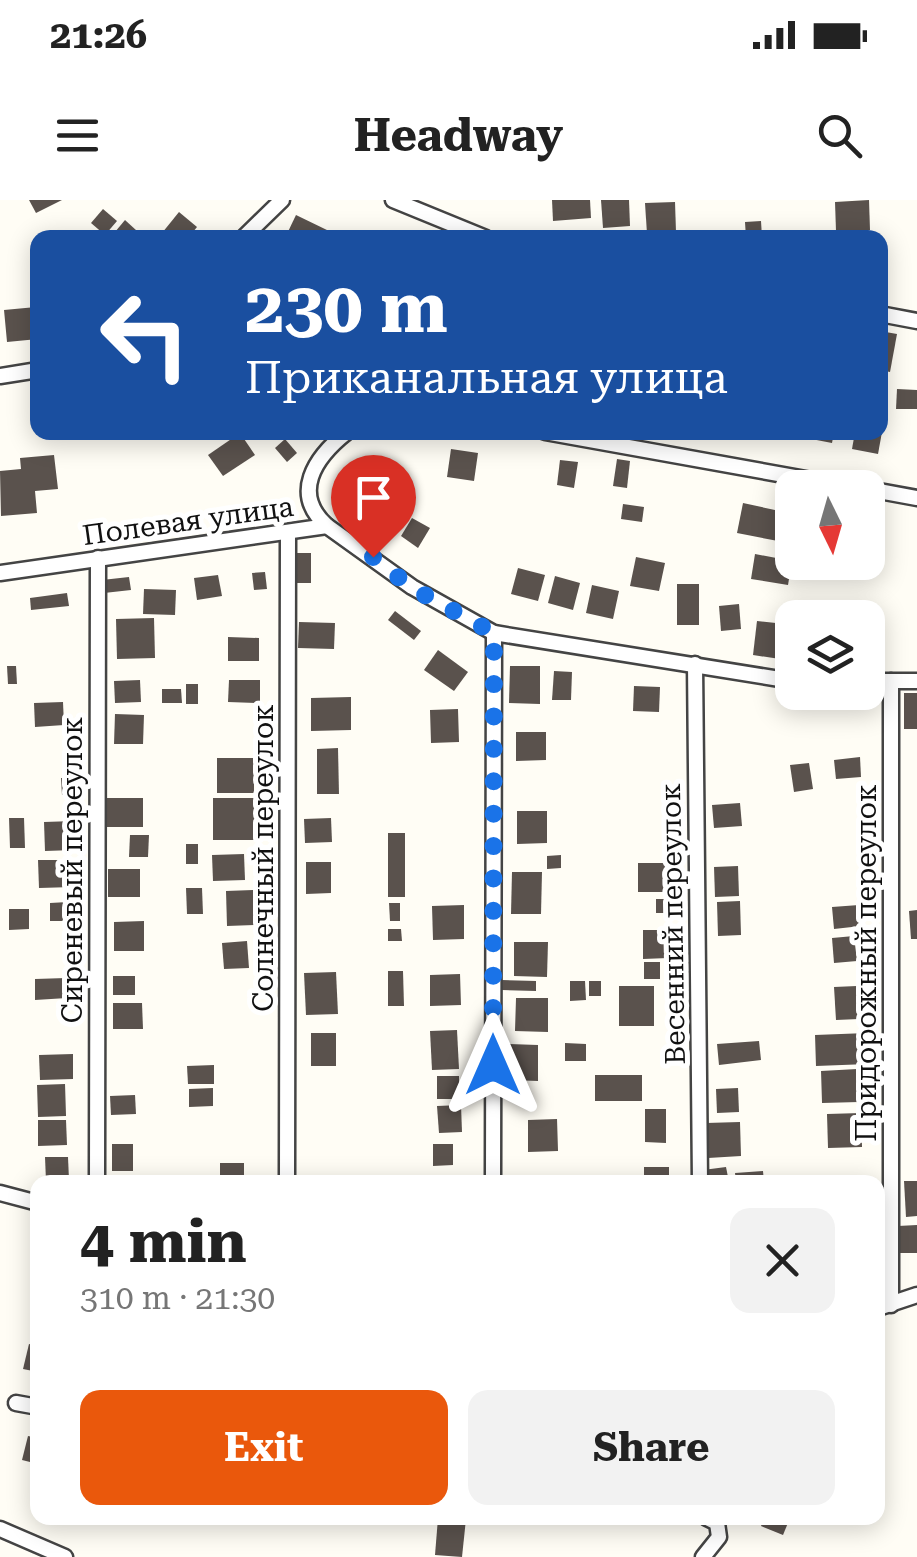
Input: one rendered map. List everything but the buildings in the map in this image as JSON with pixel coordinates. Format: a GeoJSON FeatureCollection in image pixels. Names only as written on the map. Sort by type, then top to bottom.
{"type":"FeatureCollection","features":[{"type":"Feature","properties":{"kind":"street"},"geometry":{"type":"LineString","coordinates":[[251,230],[282,200]]}},
{"type":"Feature","properties":{"kind":"street"},"geometry":{"type":"LineString","coordinates":[[394,200],[467,230]]}},
{"type":"Feature","properties":{"kind":"street"},"geometry":{"type":"LineString","coordinates":[[888,316],[917,321]]}},
{"type":"Feature","properties":{"kind":"street"},"geometry":{"type":"LineString","coordinates":[[0,376],[30,371]]}},
{"type":"Feature","properties":{"kind":"street","name":"Полевая улица"},"geometry":{"type":"LineString","coordinates":[[328,526],[314,514],[307,498],[310,474],[338,440]]}},
{"type":"Feature","properties":{"kind":"street"},"geometry":{"type":"LineString","coordinates":[[589,440],[775,473]]}},
{"type":"Feature","properties":{"kind":"street"},"geometry":{"type":"LineString","coordinates":[[885,493],[917,498]]}},
{"type":"Feature","properties":{"kind":"street"},"geometry":{"type":"LineString","coordinates":[[328,526],[412,588],[494,633],[775,678]]}},
{"type":"Feature","properties":{"kind":"street","name":"Полевая улица"},"geometry":{"type":"LineString","coordinates":[[0,572],[328,526]]}},
{"type":"Feature","properties":{"kind":"street","name":"Солнечный переулок"},"geometry":{"type":"LineString","coordinates":[[288,533],[288,1175]]}},
{"type":"Feature","properties":{"kind":"street","name":"Сиреневый переулок"},"geometry":{"type":"LineString","coordinates":[[97,1175],[98,558]]}},
{"type":"Feature","properties":{"kind":"street"},"geometry":{"type":"LineString","coordinates":[[493,1175],[494,633]]}},
{"type":"Feature","properties":{"kind":"street","name":"Весенний переулок"},"geometry":{"type":"LineString","coordinates":[[696,664],[700,1175]]}},
{"type":"Feature","properties":{"kind":"street"},"geometry":{"type":"LineString","coordinates":[[885,681],[917,680]]}},
{"type":"Feature","properties":{"kind":"street","name":"Придорожный переулок"},"geometry":{"type":"LineString","coordinates":[[885,1217],[891,681]]}},
{"type":"Feature","properties":{"kind":"street"},"geometry":{"type":"LineString","coordinates":[[0,1192],[30,1201]]}},
{"type":"Feature","properties":{"kind":"street"},"geometry":{"type":"LineString","coordinates":[[885,1306],[917,1296]]}},
{"type":"Feature","properties":{"kind":"street"},"geometry":{"type":"LineString","coordinates":[[16,1403],[30,1406]]}},
{"type":"Feature","properties":{"kind":"street"},"geometry":{"type":"LineString","coordinates":[[704,1557],[718,1537],[717,1525]]}},
{"type":"Feature","properties":{"kind":"street"},"geometry":{"type":"LineString","coordinates":[[0,1529],[66,1557]]}},
{"type":"Feature","properties":{"kind":"route"},"geometry":{"type":"LineString","coordinates":[[373,557],[412,588],[494,633],[493,1065]]}}]}
